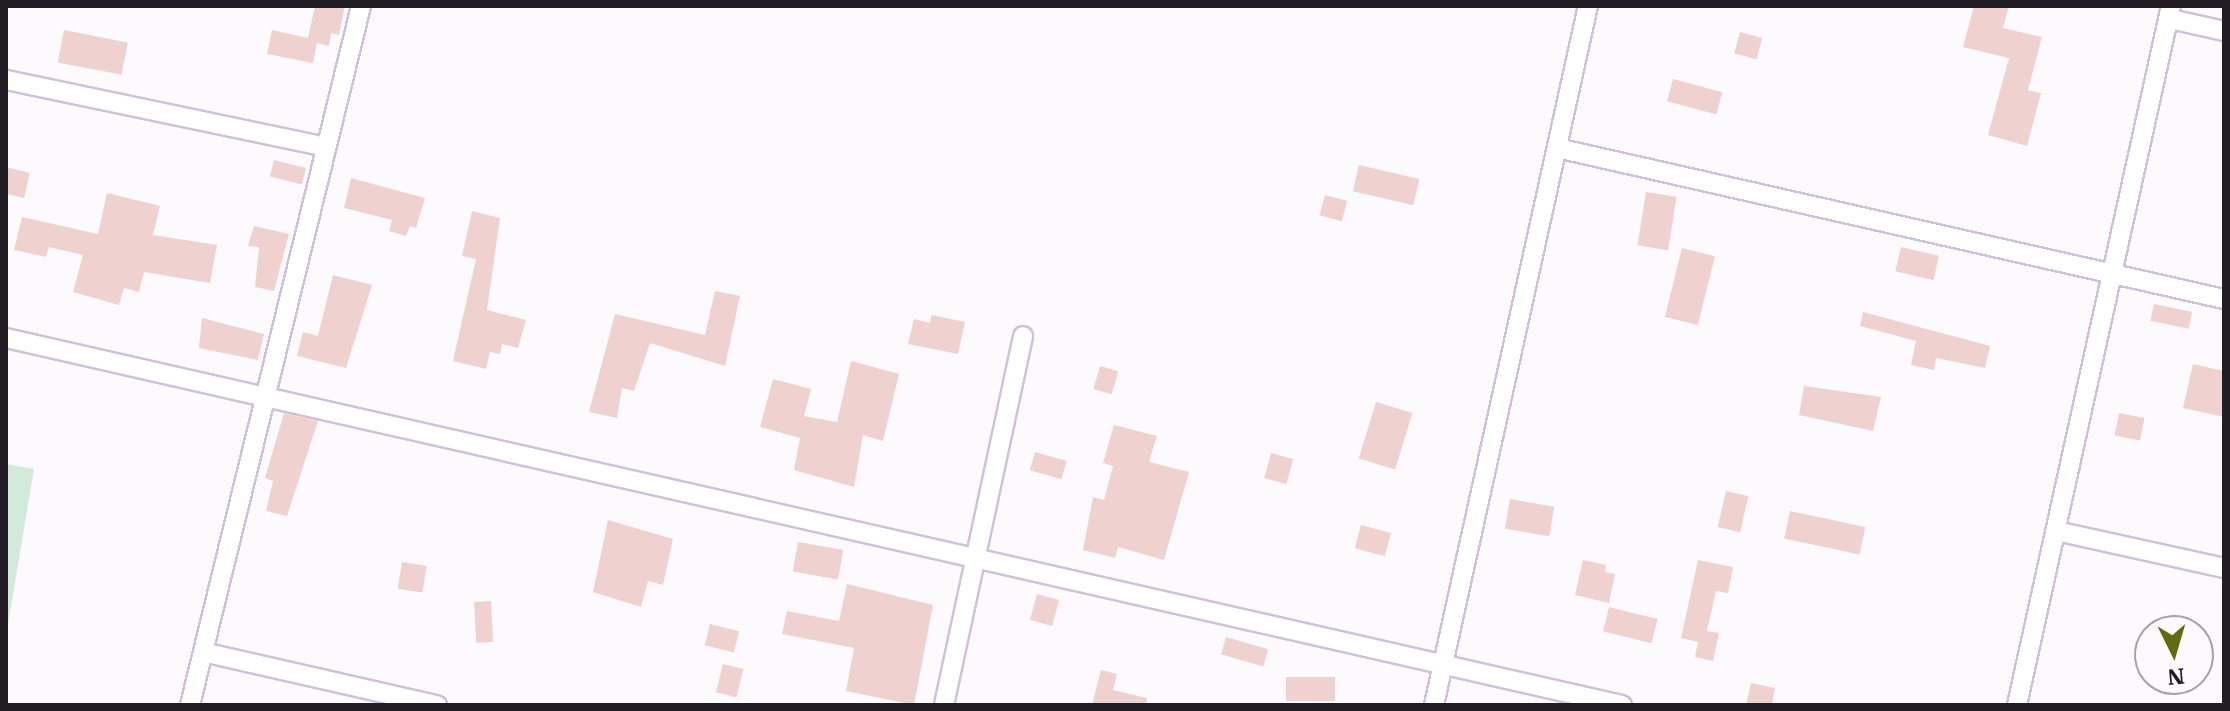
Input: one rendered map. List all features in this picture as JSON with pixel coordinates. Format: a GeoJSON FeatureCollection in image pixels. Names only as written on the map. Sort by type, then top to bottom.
{"type":"FeatureCollection","features":[{"type":"Feature","properties":{"kind":"street"},"geometry":{"type":"LineString","coordinates":[[190,705],[361,6]]}},
{"type":"Feature","properties":{"kind":"street"},"geometry":{"type":"LineString","coordinates":[[1434,705],[1588,6]]}},
{"type":"Feature","properties":{"kind":"street"},"geometry":{"type":"LineString","coordinates":[[2017,705],[2171,13],[2224,31]]}},
{"type":"Feature","properties":{"kind":"street"},"geometry":{"type":"LineString","coordinates":[[6,80],[326,147]]}},
{"type":"Feature","properties":{"kind":"street"},"geometry":{"type":"LineString","coordinates":[[1557,148],[2224,299]]}},
{"type":"Feature","properties":{"kind":"street"},"geometry":{"type":"LineString","coordinates":[[944,705],[1023,336]]}},
{"type":"Feature","properties":{"kind":"street"},"geometry":{"type":"LineString","coordinates":[[6,338],[266,392],[1622,705]]}},
{"type":"Feature","properties":{"kind":"street"},"geometry":{"type":"LineString","coordinates":[[2056,531],[2224,568]]}},
{"type":"Feature","properties":{"kind":"street"},"geometry":{"type":"LineString","coordinates":[[203,652],[437,705]]}},
{"type":"Feature","properties":{"kind":"green space"},"geometry":{"type":"Polygon","coordinates":[[[6,464],[34,469],[6,636],[6,464]]]}},
{"type":"Feature","properties":{"kind":"building"},"geometry":{"type":"Polygon","coordinates":[[[315,6],[345,6],[339,35],[331,33],[329,46],[317,43],[313,63],[267,54],[272,30],[308,38],[315,6]]]}},
{"type":"Feature","properties":{"kind":"building"},"geometry":{"type":"Polygon","coordinates":[[[1974,6],[2009,6],[2003,28],[2042,37],[2028,90],[2041,93],[2027,146],[1988,135],[2009,58],[1963,47],[1974,6]]]}},
{"type":"Feature","properties":{"kind":"building"},"geometry":{"type":"Polygon","coordinates":[[[64,30],[128,42],[122,75],[58,62],[64,30]]]}},
{"type":"Feature","properties":{"kind":"building"},"geometry":{"type":"Polygon","coordinates":[[[1740,32],[1762,38],[1757,59],[1734,53],[1740,32]]]}},
{"type":"Feature","properties":{"kind":"building"},"geometry":{"type":"Polygon","coordinates":[[[1673,79],[1722,92],[1716,114],[1667,101],[1673,79]]]}},
{"type":"Feature","properties":{"kind":"building"},"geometry":{"type":"Polygon","coordinates":[[[274,160],[306,168],[302,184],[270,176],[274,160]]]}},
{"type":"Feature","properties":{"kind":"building"},"geometry":{"type":"Polygon","coordinates":[[[1359,165],[1419,179],[1413,205],[1353,191],[1359,165]]]}},
{"type":"Feature","properties":{"kind":"building"},"geometry":{"type":"Polygon","coordinates":[[[6,167],[30,173],[24,198],[6,194],[6,167]]]}},
{"type":"Feature","properties":{"kind":"building"},"geometry":{"type":"Polygon","coordinates":[[[351,178],[425,198],[416,228],[410,226],[406,236],[389,231],[392,220],[344,208],[351,178]]]}},
{"type":"Feature","properties":{"kind":"building"},"geometry":{"type":"Polygon","coordinates":[[[1646,192],[1677,197],[1668,250],[1638,245],[1646,192]]]}},
{"type":"Feature","properties":{"kind":"building"},"geometry":{"type":"Polygon","coordinates":[[[107,193],[160,206],[153,235],[217,245],[210,283],[144,272],[139,292],[124,288],[119,305],[73,292],[83,255],[49,247],[46,257],[14,250],[22,217],[98,234],[107,193]]]}},
{"type":"Feature","properties":{"kind":"building"},"geometry":{"type":"Polygon","coordinates":[[[1325,195],[1347,201],[1342,221],[1320,215],[1325,195]]]}},
{"type":"Feature","properties":{"kind":"building"},"geometry":{"type":"Polygon","coordinates":[[[472,211],[500,218],[487,310],[526,320],[518,348],[502,344],[500,354],[490,352],[486,369],[453,361],[476,259],[462,256],[472,211]]]}},
{"type":"Feature","properties":{"kind":"building"},"geometry":{"type":"Polygon","coordinates":[[[254,226],[289,234],[274,291],[255,287],[259,247],[248,246],[254,226]]]}},
{"type":"Feature","properties":{"kind":"building"},"geometry":{"type":"Polygon","coordinates":[[[1901,247],[1939,256],[1933,280],[1895,271],[1901,247]]]}},
{"type":"Feature","properties":{"kind":"building"},"geometry":{"type":"Polygon","coordinates":[[[1682,248],[1715,256],[1698,325],[1665,317],[1682,248]]]}},
{"type":"Feature","properties":{"kind":"building"},"geometry":{"type":"Polygon","coordinates":[[[333,275],[372,285],[346,368],[297,356],[303,332],[318,336],[333,275]]]}},
{"type":"Feature","properties":{"kind":"building"},"geometry":{"type":"Polygon","coordinates":[[[715,291],[740,296],[725,366],[650,343],[634,391],[622,388],[617,418],[589,412],[615,314],[705,335],[715,291]]]}},
{"type":"Feature","properties":{"kind":"building"},"geometry":{"type":"Polygon","coordinates":[[[2154,304],[2192,312],[2189,329],[2150,321],[2154,304]]]}},
{"type":"Feature","properties":{"kind":"building"},"geometry":{"type":"Polygon","coordinates":[[[1863,312],[1990,346],[1985,368],[1936,358],[1934,370],[1911,365],[1916,341],[1860,326],[1863,312]]]}},
{"type":"Feature","properties":{"kind":"building"},"geometry":{"type":"Polygon","coordinates":[[[932,315],[965,322],[958,354],[908,344],[914,319],[930,323],[932,315]]]}},
{"type":"Feature","properties":{"kind":"building"},"geometry":{"type":"Polygon","coordinates":[[[202,318],[264,334],[258,360],[199,348],[202,318]]]}},
{"type":"Feature","properties":{"kind":"building"},"geometry":{"type":"Polygon","coordinates":[[[851,361],[899,374],[883,441],[863,435],[854,487],[794,470],[800,438],[760,427],[773,379],[811,389],[804,416],[837,422],[851,361]]]}},
{"type":"Feature","properties":{"kind":"building"},"geometry":{"type":"Polygon","coordinates":[[[2193,364],[2224,371],[2224,417],[2183,408],[2193,364]]]}},
{"type":"Feature","properties":{"kind":"building"},"geometry":{"type":"Polygon","coordinates":[[[1100,366],[1118,371],[1112,394],[1093,389],[1100,366]]]}},
{"type":"Feature","properties":{"kind":"building"},"geometry":{"type":"Polygon","coordinates":[[[1804,386],[1881,397],[1873,431],[1799,415],[1804,386]]]}},
{"type":"Feature","properties":{"kind":"building"},"geometry":{"type":"Polygon","coordinates":[[[1376,402],[1412,413],[1395,470],[1359,458],[1376,402]]]}},
{"type":"Feature","properties":{"kind":"building"},"geometry":{"type":"Polygon","coordinates":[[[284,413],[318,421],[287,516],[266,511],[273,481],[265,478],[284,413]]]}},
{"type":"Feature","properties":{"kind":"building"},"geometry":{"type":"Polygon","coordinates":[[[2119,413],[2145,418],[2140,441],[2115,436],[2119,413]]]}},
{"type":"Feature","properties":{"kind":"building"},"geometry":{"type":"Polygon","coordinates":[[[1114,425],[1157,436],[1149,462],[1189,472],[1164,560],[1118,547],[1115,558],[1083,550],[1093,497],[1104,500],[1113,466],[1103,463],[1114,425]]]}},
{"type":"Feature","properties":{"kind":"building"},"geometry":{"type":"Polygon","coordinates":[[[1035,452],[1067,461],[1061,479],[1030,470],[1035,452]]]}},
{"type":"Feature","properties":{"kind":"building"},"geometry":{"type":"Polygon","coordinates":[[[1271,453],[1293,459],[1286,484],[1264,478],[1271,453]]]}},
{"type":"Feature","properties":{"kind":"building"},"geometry":{"type":"Polygon","coordinates":[[[1726,491],[1748,496],[1740,532],[1718,527],[1726,491]]]}},
{"type":"Feature","properties":{"kind":"building"},"geometry":{"type":"Polygon","coordinates":[[[1510,499],[1554,507],[1549,536],[1505,529],[1510,499]]]}},
{"type":"Feature","properties":{"kind":"building"},"geometry":{"type":"Polygon","coordinates":[[[1790,511],[1865,527],[1859,554],[1784,538],[1790,511]]]}},
{"type":"Feature","properties":{"kind":"building"},"geometry":{"type":"Polygon","coordinates":[[[608,520],[673,539],[663,585],[648,581],[641,607],[593,592],[608,520]]]}},
{"type":"Feature","properties":{"kind":"building"},"geometry":{"type":"Polygon","coordinates":[[[1361,525],[1391,533],[1385,556],[1355,548],[1361,525]]]}},
{"type":"Feature","properties":{"kind":"building"},"geometry":{"type":"Polygon","coordinates":[[[798,542],[843,550],[838,580],[793,572],[798,542]]]}},
{"type":"Feature","properties":{"kind":"building"},"geometry":{"type":"Polygon","coordinates":[[[1583,560],[1606,565],[1605,572],[1615,574],[1609,603],[1575,595],[1583,560]]]}},
{"type":"Feature","properties":{"kind":"building"},"geometry":{"type":"Polygon","coordinates":[[[1698,560],[1733,567],[1728,593],[1716,591],[1707,631],[1719,633],[1713,661],[1695,657],[1698,642],[1681,638],[1698,560]]]}},
{"type":"Feature","properties":{"kind":"building"},"geometry":{"type":"Polygon","coordinates":[[[402,562],[427,566],[422,593],[398,589],[402,562]]]}},
{"type":"Feature","properties":{"kind":"building"},"geometry":{"type":"Polygon","coordinates":[[[847,584],[933,605],[914,705],[846,691],[854,648],[782,634],[787,611],[839,621],[847,584]]]}},
{"type":"Feature","properties":{"kind":"building"},"geometry":{"type":"Polygon","coordinates":[[[1037,594],[1059,600],[1052,626],[1030,620],[1037,594]]]}},
{"type":"Feature","properties":{"kind":"building"},"geometry":{"type":"Polygon","coordinates":[[[491,601],[493,642],[476,643],[474,602],[491,601]]]}},
{"type":"Feature","properties":{"kind":"building"},"geometry":{"type":"Polygon","coordinates":[[[1609,607],[1658,619],[1651,643],[1603,631],[1609,607]]]}},
{"type":"Feature","properties":{"kind":"building"},"geometry":{"type":"Polygon","coordinates":[[[710,624],[739,631],[734,653],[705,645],[710,624]]]}},
{"type":"Feature","properties":{"kind":"building"},"geometry":{"type":"Polygon","coordinates":[[[1226,637],[1268,649],[1263,666],[1221,654],[1226,637]]]}},
{"type":"Feature","properties":{"kind":"building"},"geometry":{"type":"Polygon","coordinates":[[[723,664],[743,669],[736,697],[716,692],[723,664]]]}},
{"type":"Feature","properties":{"kind":"building"},"geometry":{"type":"Polygon","coordinates":[[[1101,670],[1117,674],[1113,690],[1147,698],[1146,705],[1092,705],[1101,670]]]}},
{"type":"Feature","properties":{"kind":"building"},"geometry":{"type":"Polygon","coordinates":[[[1286,677],[1335,677],[1335,701],[1286,701],[1286,677]]]}},
{"type":"Feature","properties":{"kind":"building"},"geometry":{"type":"Polygon","coordinates":[[[1751,683],[1775,688],[1772,705],[1746,705],[1751,683]]]}}]}
